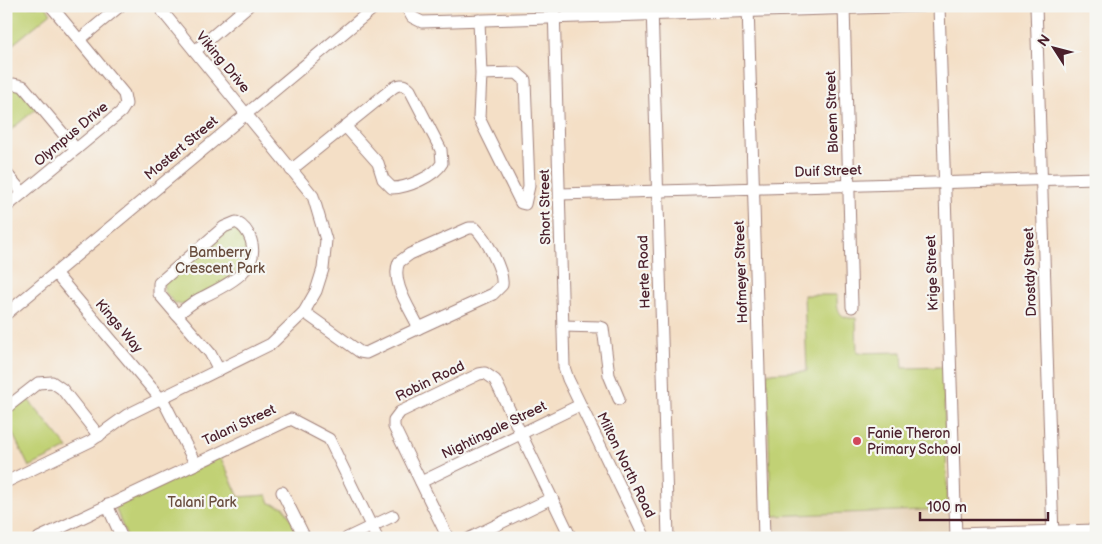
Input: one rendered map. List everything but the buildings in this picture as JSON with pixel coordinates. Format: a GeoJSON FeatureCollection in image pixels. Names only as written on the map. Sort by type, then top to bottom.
{"type":"FeatureCollection","features":[{"type":"Feature","properties":{"kind":"street","name":"Olympus Drive"},"geometry":{"type":"LineString","coordinates":[[6,208],[122,112],[126,101],[124,94],[51,6]]}},
{"type":"Feature","properties":{"kind":"street"},"geometry":{"type":"LineString","coordinates":[[79,40],[120,6]]}},
{"type":"Feature","properties":{"kind":"street","name":"Viking Drive"},"geometry":{"type":"LineString","coordinates":[[6,482],[99,436],[127,415],[270,344],[304,312],[316,291],[323,269],[326,240],[313,196],[158,6]]}},
{"type":"Feature","properties":{"kind":"street"},"geometry":{"type":"LineString","coordinates":[[195,51],[248,6]]}},
{"type":"Feature","properties":{"kind":"street","name":"Mostert Street"},"geometry":{"type":"LineString","coordinates":[[6,314],[376,6]]}},
{"type":"Feature","properties":{"kind":"street"},"geometry":{"type":"LineString","coordinates":[[406,6],[412,17],[422,22],[479,20],[554,12],[922,6]]}},
{"type":"Feature","properties":{"kind":"street","name":"Krige Street"},"geometry":{"type":"LineString","coordinates":[[939,6],[956,536]]}},
{"type":"Feature","properties":{"kind":"street","name":"Drostdy Street"},"geometry":{"type":"LineString","coordinates":[[1036,6],[1053,535]]}},
{"type":"Feature","properties":{"kind":"street","name":"Bloem Street"},"geometry":{"type":"LineString","coordinates":[[844,8],[852,307]]}},
{"type":"Feature","properties":{"kind":"street","name":"Hofmeyer Street"},"geometry":{"type":"LineString","coordinates":[[748,9],[764,538]]}},
{"type":"Feature","properties":{"kind":"street","name":"Herte Road"},"geometry":{"type":"LineString","coordinates":[[653,10],[668,538]]}},
{"type":"Feature","properties":{"kind":"street","name":"Short Street"},"geometry":{"type":"LineString","coordinates":[[554,12],[561,194],[564,367],[580,404]]}},
{"type":"Feature","properties":{"kind":"street"},"geometry":{"type":"LineString","coordinates":[[479,20],[481,74],[479,118],[510,184],[521,203],[525,204],[529,186],[524,80],[517,73],[481,74]]}},
{"type":"Feature","properties":{"kind":"street"},"geometry":{"type":"LineString","coordinates":[[6,88],[14,84],[23,86],[76,149]]}},
{"type":"Feature","properties":{"kind":"street"},"geometry":{"type":"LineString","coordinates":[[291,170],[394,86],[405,86],[410,90],[441,150],[442,163],[433,173],[403,186],[392,188],[383,179],[378,163],[345,126]]}},
{"type":"Feature","properties":{"kind":"street"},"geometry":{"type":"LineString","coordinates":[[6,173],[23,193]]}},
{"type":"Feature","properties":{"kind":"street","name":"Duif Street"},"geometry":{"type":"LineString","coordinates":[[561,194],[1096,178]]}},
{"type":"Feature","properties":{"kind":"street"},"geometry":{"type":"LineString","coordinates":[[177,316],[202,297],[223,288],[245,271],[250,261],[252,245],[248,232],[242,225],[236,222],[224,227],[159,283],[159,294],[177,316],[210,353],[219,370]]}},
{"type":"Feature","properties":{"kind":"street"},"geometry":{"type":"LineString","coordinates":[[304,312],[360,352],[366,353],[493,294],[500,288],[501,274],[482,235],[475,228],[463,229],[410,254],[399,262],[396,274],[397,282],[419,328]]}},
{"type":"Feature","properties":{"kind":"street","name":"Kings Way"},"geometry":{"type":"LineString","coordinates":[[55,273],[160,398],[195,463]]}},
{"type":"Feature","properties":{"kind":"street"},"geometry":{"type":"LineString","coordinates":[[564,326],[600,326],[603,328],[609,375],[618,400]]}},
{"type":"Feature","properties":{"kind":"street","name":"Robin Road"},"geometry":{"type":"LineString","coordinates":[[448,538],[394,427],[394,420],[400,412],[485,373],[495,380],[571,538]]}},
{"type":"Feature","properties":{"kind":"street"},"geometry":{"type":"LineString","coordinates":[[6,408],[38,382],[52,382],[62,389],[99,436]]}},
{"type":"Feature","properties":{"kind":"street","name":"Nightingale Street"},"geometry":{"type":"LineString","coordinates":[[421,482],[580,404]]}},
{"type":"Feature","properties":{"kind":"street","name":"Milton North Road"},"geometry":{"type":"LineString","coordinates":[[580,404],[645,538]]}},
{"type":"Feature","properties":{"kind":"street","name":"Talani Street"},"geometry":{"type":"LineString","coordinates":[[39,538],[284,420],[294,419],[329,439],[371,526]]}},
{"type":"Feature","properties":{"kind":"street"},"geometry":{"type":"LineString","coordinates":[[282,492],[306,538]]}},
{"type":"Feature","properties":{"kind":"street"},"geometry":{"type":"LineString","coordinates":[[470,538],[552,498]]}},
{"type":"Feature","properties":{"kind":"street"},"geometry":{"type":"LineString","coordinates":[[107,505],[122,538]]}},
{"type":"Feature","properties":{"kind":"street"},"geometry":{"type":"LineString","coordinates":[[347,538],[393,516]]}},
{"type":"Feature","properties":{"kind":"street"},"geometry":{"type":"LineString","coordinates":[[371,526],[377,538]]}},
{"type":"Feature","properties":{"kind":"street"},"geometry":{"type":"LineString","coordinates":[[956,536],[1053,535],[1096,530]]}},
{"type":"Feature","properties":{"kind":"shaded area","name":"Fanie Theron Primary School"},"geometry":{"type":"Polygon","coordinates":[[[943,367],[949,538],[772,538],[767,373],[943,367]]]}},
{"type":"Feature","properties":{"kind":"green space"},"geometry":{"type":"Polygon","coordinates":[[[6,6],[45,6],[51,13],[6,50],[6,6]]]}},
{"type":"Feature","properties":{"kind":"green space"},"geometry":{"type":"Polygon","coordinates":[[[17,87],[37,108],[6,134],[6,92],[17,87]]]}},
{"type":"Feature","properties":{"kind":"green space","name":"Bamberry Crescent Park"},"geometry":{"type":"Polygon","coordinates":[[[231,226],[242,227],[249,252],[237,271],[212,290],[182,305],[174,303],[164,291],[164,282],[231,226]]]}},
{"type":"Feature","properties":{"kind":"green space","name":"Fanie Theron Primary School"},"geometry":{"type":"Polygon","coordinates":[[[804,295],[837,295],[838,309],[842,315],[856,318],[857,353],[902,352],[903,368],[943,367],[948,509],[771,516],[767,373],[807,371],[804,295]]]}},
{"type":"Feature","properties":{"kind":"green space"},"geometry":{"type":"Polygon","coordinates":[[[26,397],[68,448],[29,467],[6,420],[6,413],[26,397]]]}},
{"type":"Feature","properties":{"kind":"green space","name":"Talani Park"},"geometry":{"type":"Polygon","coordinates":[[[219,454],[239,497],[267,495],[270,503],[284,507],[302,538],[127,538],[115,507],[219,454]]]}},
{"type":"Feature","properties":{"kind":"place","name":"Fanie Theron Primary School"},"geometry":{"type":"Point","coordinates":[857,441]}}]}
